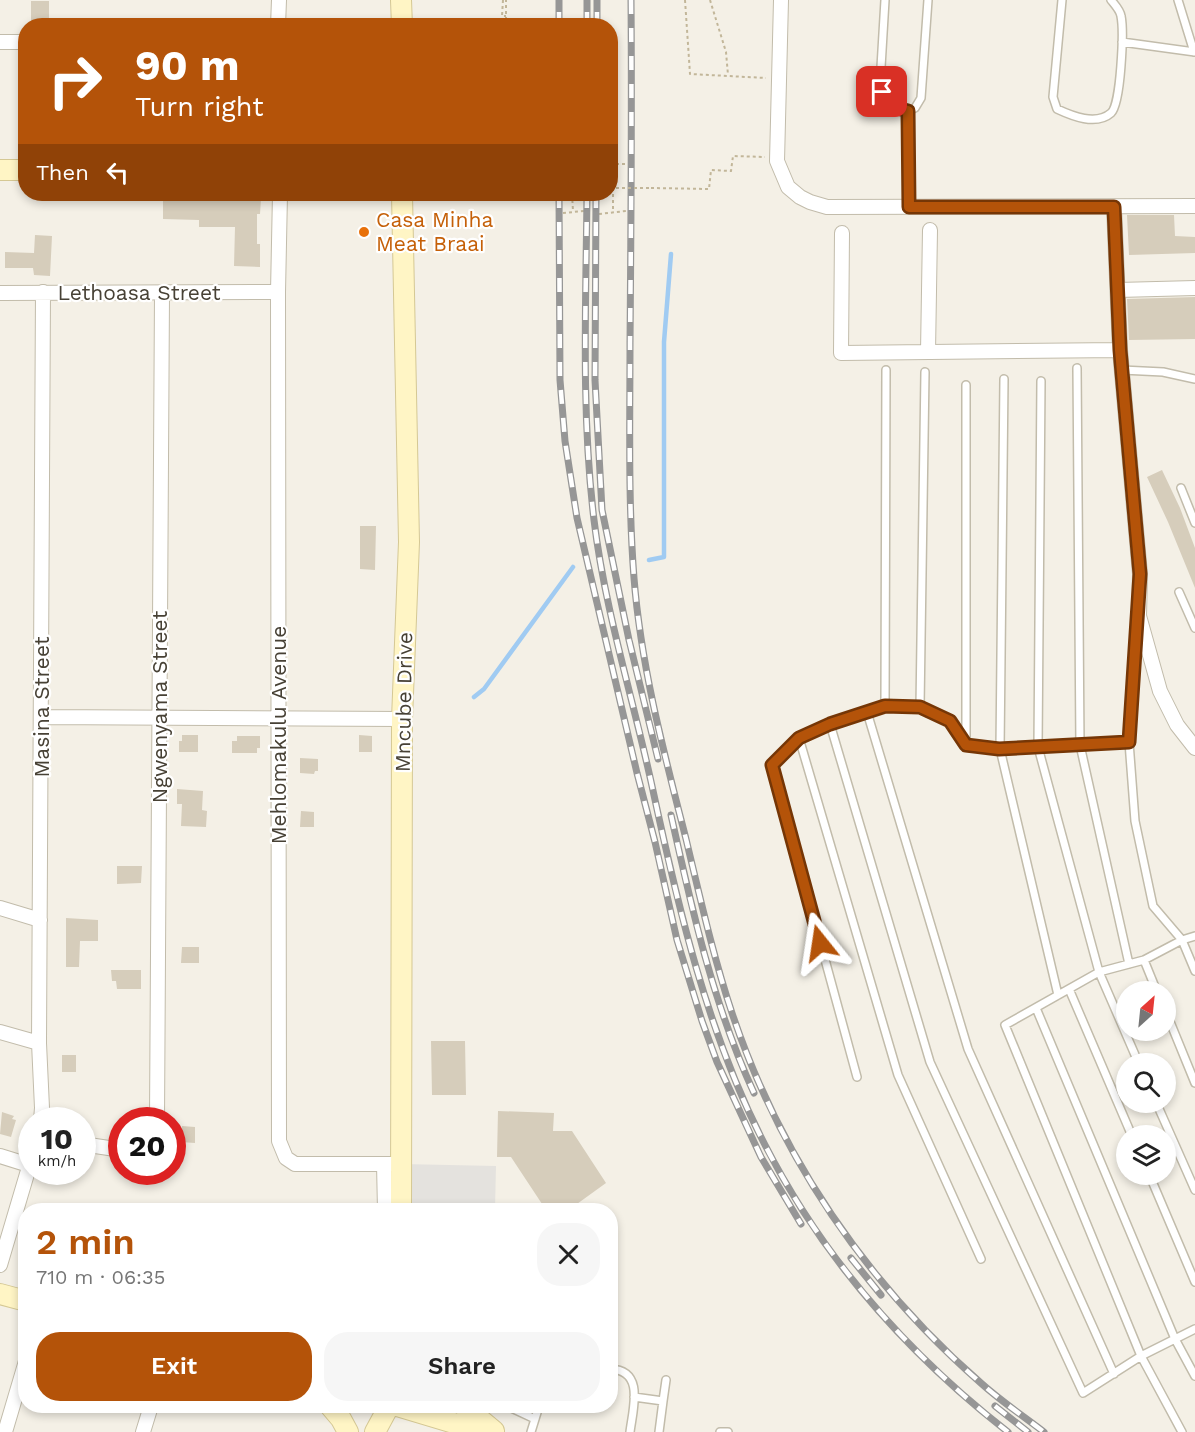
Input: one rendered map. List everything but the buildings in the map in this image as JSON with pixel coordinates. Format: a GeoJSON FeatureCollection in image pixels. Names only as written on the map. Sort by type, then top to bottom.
{"type":"FeatureCollection","features":[{"type":"Feature","properties":{"kind":"street"},"geometry":{"type":"LineString","coordinates":[[278,18],[279,0]]}},
{"type":"Feature","properties":{"kind":"street"},"geometry":{"type":"LineString","coordinates":[[401,0],[402,18]]}},
{"type":"Feature","properties":{"kind":"street"},"geometry":{"type":"LineString","coordinates":[[780,0],[778,168],[788,187],[810,202],[828,207],[1195,206]]}},
{"type":"Feature","properties":{"kind":"street"},"geometry":{"type":"LineString","coordinates":[[0,42],[18,42]]}},
{"type":"Feature","properties":{"kind":"street"},"geometry":{"type":"LineString","coordinates":[[0,170],[18,170]]}},
{"type":"Feature","properties":{"kind":"street","name":"Mehlomakulu Avenue"},"geometry":{"type":"LineString","coordinates":[[280,201],[279,1141],[286,1158],[295,1164],[393,1164]]}},
{"type":"Feature","properties":{"kind":"street","name":"Mncube Drive"},"geometry":{"type":"LineString","coordinates":[[400,1203],[393,1164],[402,719],[409,542],[402,201]]}},
{"type":"Feature","properties":{"kind":"street"},"geometry":{"type":"LineString","coordinates":[[1114,207],[1120,350],[1139,552],[1139,616],[1160,691],[1177,725],[1195,748]]}},
{"type":"Feature","properties":{"kind":"street"},"geometry":{"type":"LineString","coordinates":[[928,352],[930,230]]}},
{"type":"Feature","properties":{"kind":"street"},"geometry":{"type":"LineString","coordinates":[[842,233],[841,353],[1120,350]]}},
{"type":"Feature","properties":{"kind":"street"},"geometry":{"type":"LineString","coordinates":[[1118,290],[1195,288]]}},
{"type":"Feature","properties":{"kind":"street","name":"Masina Street"},"geometry":{"type":"LineString","coordinates":[[42,1107],[39,1043],[43,292]]}},
{"type":"Feature","properties":{"kind":"street","name":"Lethoasa Street"},"geometry":{"type":"LineString","coordinates":[[0,293],[278,292]]}},
{"type":"Feature","properties":{"kind":"street","name":"Ngwenyama Street"},"geometry":{"type":"LineString","coordinates":[[158,1107],[162,294]]}},
{"type":"Feature","properties":{"kind":"street"},"geometry":{"type":"LineString","coordinates":[[42,717],[402,719]]}},
{"type":"Feature","properties":{"kind":"street"},"geometry":{"type":"LineString","coordinates":[[0,908],[40,920]]}},
{"type":"Feature","properties":{"kind":"street"},"geometry":{"type":"LineString","coordinates":[[0,1032],[39,1043]]}},
{"type":"Feature","properties":{"kind":"street"},"geometry":{"type":"LineString","coordinates":[[0,1156],[18,1159]]}},
{"type":"Feature","properties":{"kind":"street"},"geometry":{"type":"LineString","coordinates":[[386,1203],[393,1164]]}},
{"type":"Feature","properties":{"kind":"street"},"geometry":{"type":"LineString","coordinates":[[0,1265],[23,1185]]}},
{"type":"Feature","properties":{"kind":"street"},"geometry":{"type":"LineString","coordinates":[[0,1294],[18,1299]]}},
{"type":"Feature","properties":{"kind":"street"},"geometry":{"type":"LineString","coordinates":[[5,1432],[18,1388]]}},
{"type":"Feature","properties":{"kind":"street"},"geometry":{"type":"LineString","coordinates":[[143,1432],[149,1413]]}},
{"type":"Feature","properties":{"kind":"street"},"geometry":{"type":"LineString","coordinates":[[336,1413],[348,1432]]}},
{"type":"Feature","properties":{"kind":"street"},"geometry":{"type":"LineString","coordinates":[[375,1432],[385,1413]]}},
{"type":"Feature","properties":{"kind":"street"},"geometry":{"type":"LineString","coordinates":[[420,1413],[484,1432]]}},
{"type":"Feature","properties":{"kind":"street"},"geometry":{"type":"LineString","coordinates":[[472,1413],[495,1432]]}},
{"type":"Feature","properties":{"kind":"lane"},"geometry":{"type":"LineString","coordinates":[[885,0],[880,84],[889,102],[896,108],[908,111],[915,108],[921,98],[928,0]]}},
{"type":"Feature","properties":{"kind":"lane"},"geometry":{"type":"LineString","coordinates":[[1062,0],[1053,97],[1058,109],[1076,118],[1100,118],[1112,113],[1118,99],[1122,42],[1121,14],[1111,0]]}},
{"type":"Feature","properties":{"kind":"lane"},"geometry":{"type":"LineString","coordinates":[[1122,42],[1195,52],[1178,0]]}},
{"type":"Feature","properties":{"kind":"lane"},"geometry":{"type":"LineString","coordinates":[[908,111],[909,207]]}},
{"type":"Feature","properties":{"kind":"lane"},"geometry":{"type":"LineString","coordinates":[[1077,369],[1080,745],[1129,964]]}},
{"type":"Feature","properties":{"kind":"lane"},"geometry":{"type":"LineString","coordinates":[[885,706],[886,370]]}},
{"type":"Feature","properties":{"kind":"lane"},"geometry":{"type":"LineString","coordinates":[[1122,370],[1163,372],[1195,379]]}},
{"type":"Feature","properties":{"kind":"lane"},"geometry":{"type":"LineString","coordinates":[[920,707],[925,372]]}},
{"type":"Feature","properties":{"kind":"lane"},"geometry":{"type":"LineString","coordinates":[[1004,380],[999,749],[1058,995]]}},
{"type":"Feature","properties":{"kind":"lane"},"geometry":{"type":"LineString","coordinates":[[1041,381],[1038,747],[1099,972],[1134,1053]]}},
{"type":"Feature","properties":{"kind":"lane"},"geometry":{"type":"LineString","coordinates":[[966,385],[966,745]]}},
{"type":"Feature","properties":{"kind":"lane"},"geometry":{"type":"LineString","coordinates":[[1181,488],[1195,522]]}},
{"type":"Feature","properties":{"kind":"lane"},"geometry":{"type":"LineString","coordinates":[[1179,592],[1195,628]]}},
{"type":"Feature","properties":{"kind":"lane"},"geometry":{"type":"LineString","coordinates":[[1139,616],[1129,742],[1135,821],[1153,906],[1182,940],[1195,971]]}},
{"type":"Feature","properties":{"kind":"lane"},"geometry":{"type":"LineString","coordinates":[[857,1077],[772,765],[799,738],[830,724],[885,706],[920,707],[950,721],[966,745],[999,749],[1129,742]]}},
{"type":"Feature","properties":{"kind":"lane"},"geometry":{"type":"LineString","coordinates":[[867,712],[968,1049],[1114,1374]]}},
{"type":"Feature","properties":{"kind":"lane"},"geometry":{"type":"LineString","coordinates":[[830,724],[930,1062],[1083,1393],[1141,1356],[1195,1329]]}},
{"type":"Feature","properties":{"kind":"lane"},"geometry":{"type":"LineString","coordinates":[[799,738],[898,1075],[981,1259]]}},
{"type":"Feature","properties":{"kind":"lane"},"geometry":{"type":"LineString","coordinates":[[1182,1432],[1141,1356],[1005,1025],[1099,972],[1144,960],[1182,940],[1195,936]]}},
{"type":"Feature","properties":{"kind":"lane"},"geometry":{"type":"LineString","coordinates":[[1144,960],[1153,981]]}},
{"type":"Feature","properties":{"kind":"lane"},"geometry":{"type":"LineString","coordinates":[[1069,989],[1127,1125]]}},
{"type":"Feature","properties":{"kind":"lane"},"geometry":{"type":"LineString","coordinates":[[1036,1008],[1175,1339],[1195,1376]]}},
{"type":"Feature","properties":{"kind":"lane"},"geometry":{"type":"LineString","coordinates":[[1176,1036],[1195,1083]]}},
{"type":"Feature","properties":{"kind":"lane"},"geometry":{"type":"LineString","coordinates":[[1161,1113],[1195,1190]]}},
{"type":"Feature","properties":{"kind":"lane"},"geometry":{"type":"LineString","coordinates":[[1154,1185],[1195,1282]]}},
{"type":"Feature","properties":{"kind":"lane"},"geometry":{"type":"LineString","coordinates":[[618,1370],[630,1375],[634,1384],[630,1432]]}},
{"type":"Feature","properties":{"kind":"lane"},"geometry":{"type":"LineString","coordinates":[[659,1432],[666,1380]]}},
{"type":"Feature","properties":{"kind":"lane"},"geometry":{"type":"LineString","coordinates":[[634,1397],[663,1401]]}},
{"type":"Feature","properties":{"kind":"lane"},"geometry":{"type":"LineString","coordinates":[[522,1413],[535,1419]]}},
{"type":"Feature","properties":{"kind":"lane"},"geometry":{"type":"LineString","coordinates":[[531,1432],[537,1413]]}},
{"type":"Feature","properties":{"kind":"lane"},"geometry":{"type":"LineString","coordinates":[[720,1432],[728,1432]]}},
{"type":"Feature","properties":{"kind":"path"},"geometry":{"type":"LineString","coordinates":[[505,0],[506,18]]}},
{"type":"Feature","properties":{"kind":"path"},"geometry":{"type":"LineString","coordinates":[[685,0],[690,74],[778,79]]}},
{"type":"Feature","properties":{"kind":"path"},"geometry":{"type":"LineString","coordinates":[[710,0],[726,52],[728,75]]}},
{"type":"Feature","properties":{"kind":"path"},"geometry":{"type":"LineString","coordinates":[[618,188],[709,189],[711,170],[731,171],[733,156],[777,158]]}},
{"type":"Feature","properties":{"kind":"path"},"geometry":{"type":"LineString","coordinates":[[618,164],[626,164]]}},
{"type":"Feature","properties":{"kind":"path"},"geometry":{"type":"LineString","coordinates":[[573,201],[573,211]]}},
{"type":"Feature","properties":{"kind":"path"},"geometry":{"type":"LineString","coordinates":[[613,201],[613,211]]}},
{"type":"Feature","properties":{"kind":"path"},"geometry":{"type":"LineString","coordinates":[[563,213],[584,211]]}},
{"type":"Feature","properties":{"kind":"path"},"geometry":{"type":"LineString","coordinates":[[599,214],[626,211]]}},
{"type":"Feature","properties":{"kind":"shaded area"},"geometry":{"type":"Polygon","coordinates":[[[402,1164],[496,1166],[495,1203],[402,1203],[402,1164]]]}},
{"type":"Feature","properties":{"kind":"waterway"},"geometry":{"type":"LineString","coordinates":[[649,560],[664,557],[664,342],[671,254]]}},
{"type":"Feature","properties":{"kind":"waterway"},"geometry":{"type":"LineString","coordinates":[[474,697],[484,689],[573,567]]}},
{"type":"Feature","properties":{"kind":"railway"},"geometry":{"type":"LineString","coordinates":[[559,0],[559,18]]}},
{"type":"Feature","properties":{"kind":"railway"},"geometry":{"type":"LineString","coordinates":[[587,0],[587,18]]}},
{"type":"Feature","properties":{"kind":"railway"},"geometry":{"type":"LineString","coordinates":[[597,0],[597,18]]}},
{"type":"Feature","properties":{"kind":"railway"},"geometry":{"type":"LineString","coordinates":[[631,0],[630,461],[634,578],[637,611],[654,710],[719,970],[752,1066],[775,1118],[832,1215],[865,1261],[940,1345],[989,1390],[1044,1432]]}},
{"type":"Feature","properties":{"kind":"railway"},"geometry":{"type":"LineString","coordinates":[[559,201],[560,380],[565,441],[577,518],[637,773],[677,940],[702,1021],[717,1062],[761,1157],[801,1224]]}},
{"type":"Feature","properties":{"kind":"railway"},"geometry":{"type":"LineString","coordinates":[[587,201],[585,316],[587,439],[599,554],[612,621],[645,753],[672,877],[710,1013],[744,1101],[764,1143],[787,1185],[840,1264],[902,1336],[971,1402],[1008,1432]]}},
{"type":"Feature","properties":{"kind":"railway"},"geometry":{"type":"LineString","coordinates":[[596,201],[595,380],[602,510],[629,640],[658,759]]}},
{"type":"Feature","properties":{"kind":"railway"},"geometry":{"type":"LineString","coordinates":[[671,815],[715,991],[754,1093]]}},
{"type":"Feature","properties":{"kind":"railway"},"geometry":{"type":"LineString","coordinates":[[851,1258],[881,1295]]}},
{"type":"Feature","properties":{"kind":"railway"},"geometry":{"type":"LineString","coordinates":[[995,1406],[1028,1432]]}},
{"type":"Feature","properties":{"kind":"place","name":"Casa Minha Meat Braai"},"geometry":{"type":"Point","coordinates":[364,232]}},
{"type":"Feature","properties":{"kind":"route"},"geometry":{"type":"LineString","coordinates":[[820,943],[772,765],[799,738],[830,724],[885,706],[920,707],[950,721],[966,745],[999,749],[1129,742],[1139,616],[1140,574],[1120,350],[1114,207],[909,207],[908,111],[896,108],[882,92]]}}]}
